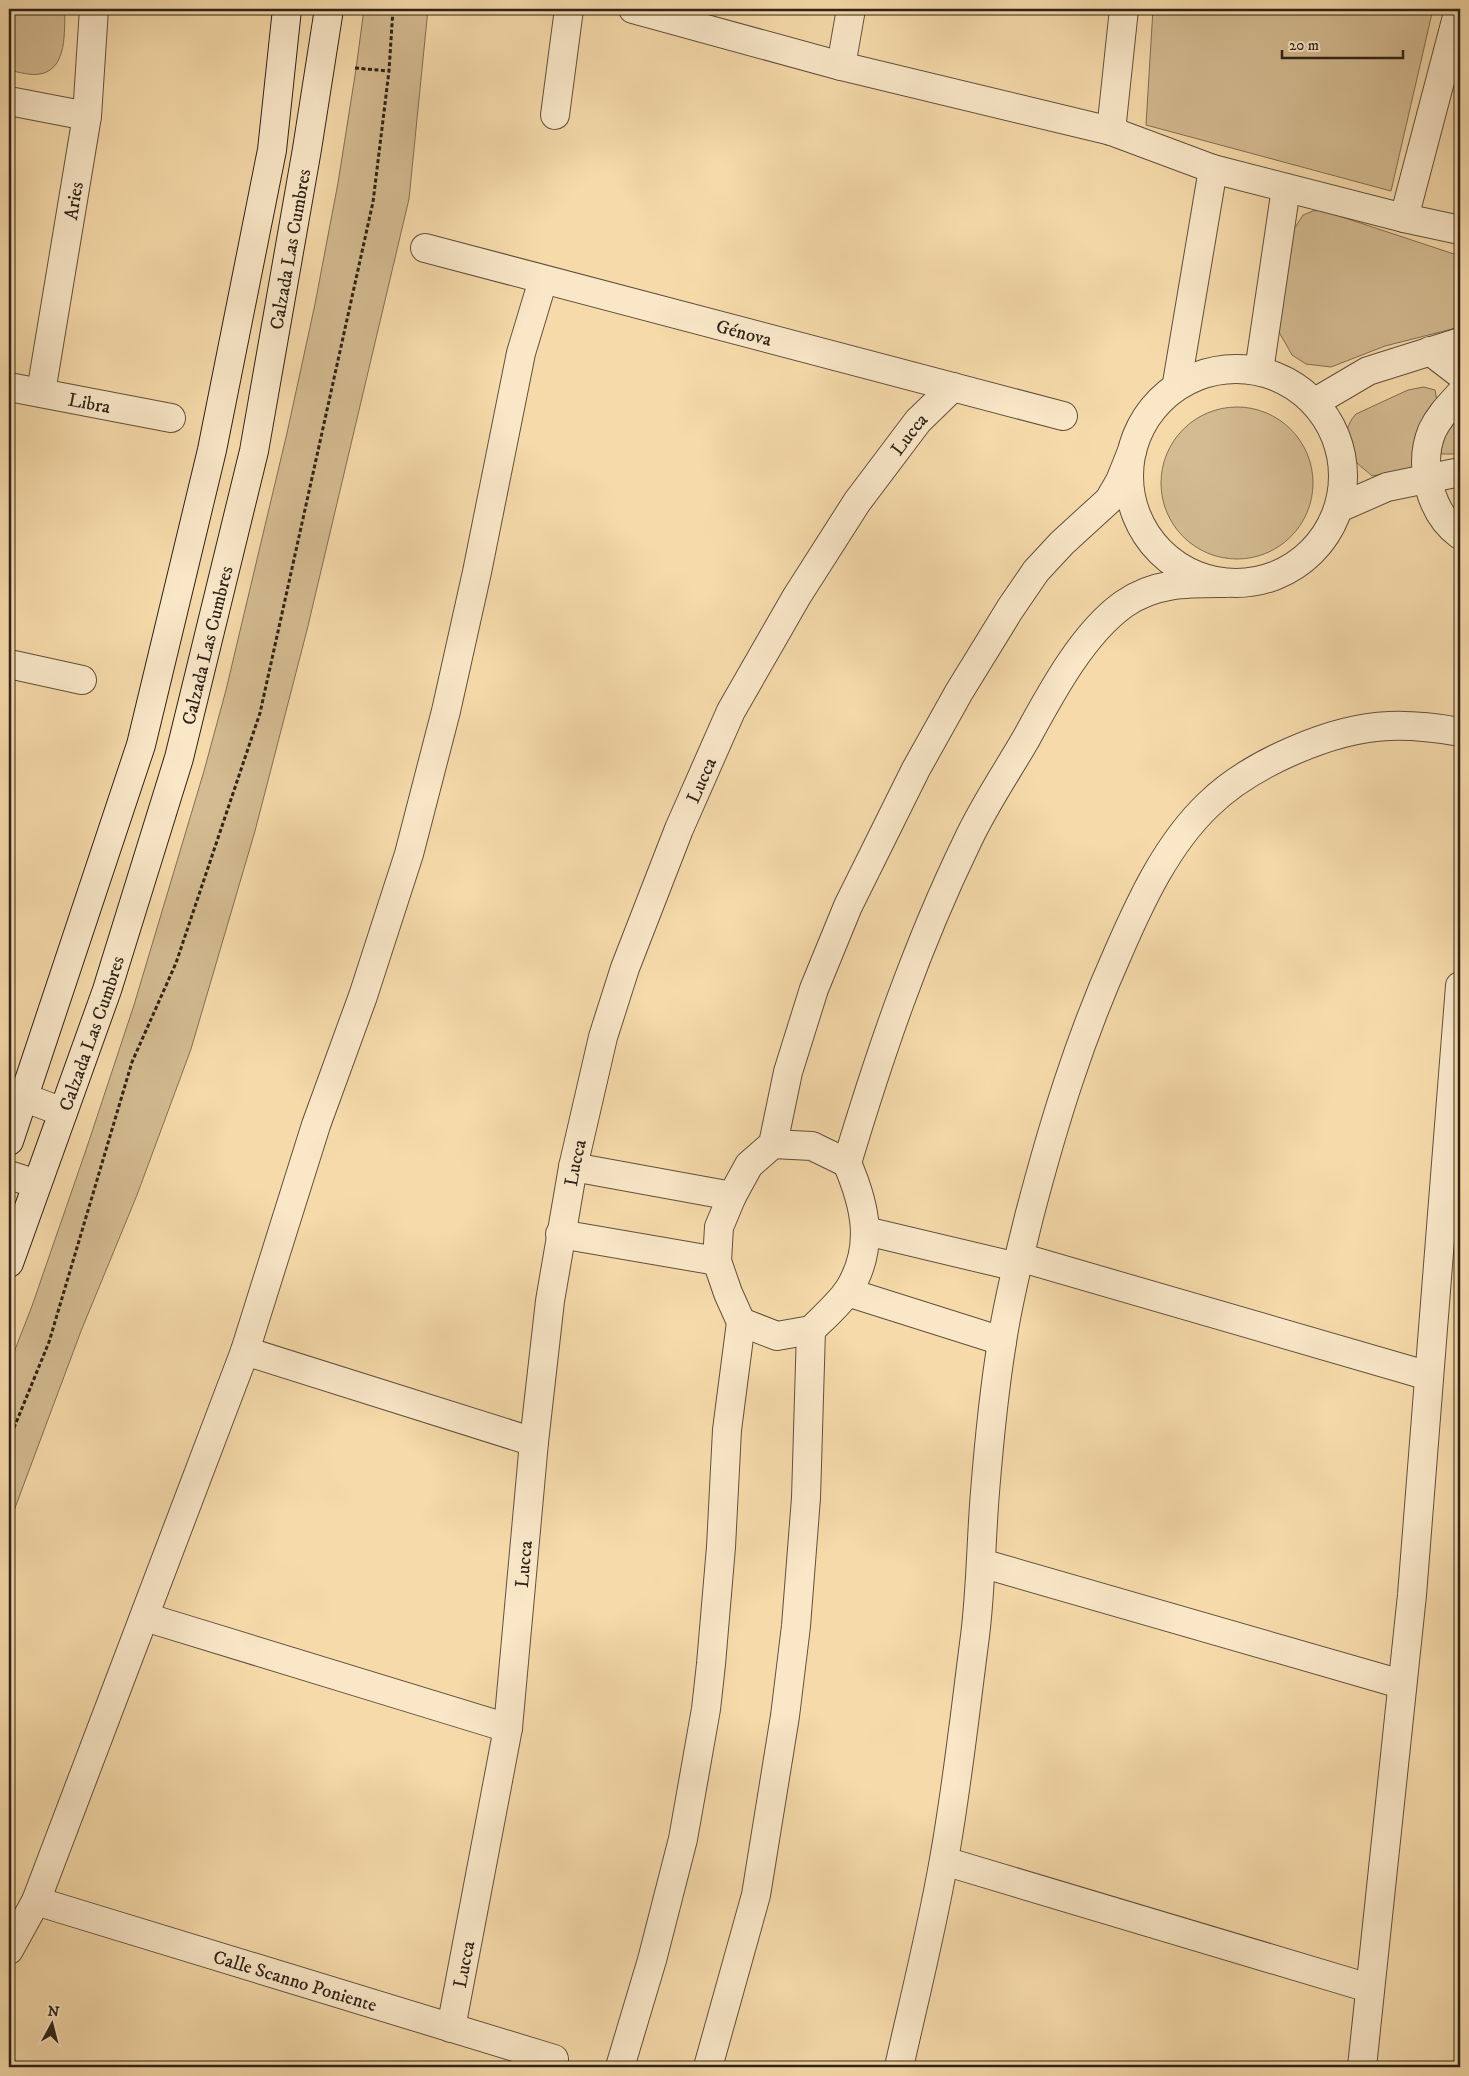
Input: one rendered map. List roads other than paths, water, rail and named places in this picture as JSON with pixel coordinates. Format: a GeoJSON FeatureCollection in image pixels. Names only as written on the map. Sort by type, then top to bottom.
{"type":"FeatureCollection","features":[{"type":"Feature","properties":{"kind":"street","name":"Aries"},"geometry":{"type":"LineString","coordinates":[[41,392],[87,116],[94,9]]}},
{"type":"Feature","properties":{"kind":"street","name":"Calzada Las Cumbres"},"geometry":{"type":"LineString","coordinates":[[9,1141],[16,1095],[141,745],[212,450],[272,150],[287,9]]}},
{"type":"Feature","properties":{"kind":"street","name":"Calzada Las Cumbres"},"geometry":{"type":"LineString","coordinates":[[9,1264],[107,990],[179,758],[254,451],[306,159],[329,9]]}},
{"type":"Feature","properties":{"kind":"street"},"geometry":{"type":"LineString","coordinates":[[555,115],[568,9]]}},
{"type":"Feature","properties":{"kind":"street"},"geometry":{"type":"LineString","coordinates":[[633,9],[841,66],[1111,131],[1213,169],[1404,218],[1460,230]]}},
{"type":"Feature","properties":{"kind":"street"},"geometry":{"type":"LineString","coordinates":[[841,66],[851,9]]}},
{"type":"Feature","properties":{"kind":"street"},"geometry":{"type":"LineString","coordinates":[[1111,131],[1124,9]]}},
{"type":"Feature","properties":{"kind":"street"},"geometry":{"type":"LineString","coordinates":[[1404,218],[1459,9]]}},
{"type":"Feature","properties":{"kind":"street"},"geometry":{"type":"LineString","coordinates":[[9,101],[87,116]]}},
{"type":"Feature","properties":{"kind":"street"},"geometry":{"type":"LineString","coordinates":[[1177,384],[1213,169]]}},
{"type":"Feature","properties":{"kind":"street"},"geometry":{"type":"LineString","coordinates":[[1259,371],[1286,188]]}},
{"type":"Feature","properties":{"kind":"street","name":"Génova"},"geometry":{"type":"LineString","coordinates":[[425,248],[1063,416]]}},
{"type":"Feature","properties":{"kind":"street"},"geometry":{"type":"LineString","coordinates":[[9,1950],[36,1901],[245,1351],[316,1125],[363,996],[409,854],[444,719],[476,581],[522,353],[543,280]]}},
{"type":"Feature","properties":{"kind":"street"},"geometry":{"type":"LineString","coordinates":[[1317,401],[1368,371],[1460,342]]}},
{"type":"Feature","properties":{"kind":"street"},"geometry":{"type":"LineString","coordinates":[[1430,351],[1460,374]]}},
{"type":"Feature","properties":{"kind":"street"},"geometry":{"type":"LineString","coordinates":[[620,2067],[652,1960],[679,1855],[706,1709],[718,1586],[727,1430],[740,1322],[717,1261],[719,1227],[732,1196],[749,1165],[773,1144],[788,1072],[814,989],[848,906],[916,769],[964,684],[1010,609],[1043,564],[1062,543],[1109,500],[1120,481],[1146,417],[1177,384],[1198,376],[1228,370],[1259,371],[1291,384],[1317,401],[1337,437],[1344,473],[1339,508],[1322,541],[1296,566],[1262,580],[1174,585],[1148,590],[1123,604],[1076,655],[1048,698],[993,793],[963,850],[899,1002],[847,1163]]}},
{"type":"Feature","properties":{"kind":"street","name":"Libra"},"geometry":{"type":"LineString","coordinates":[[9,387],[171,418]]}},
{"type":"Feature","properties":{"kind":"street","name":"Lucca"},"geometry":{"type":"LineString","coordinates":[[451,2028],[508,1728],[534,1442],[550,1301],[573,1167],[600,1046],[625,968],[679,829],[731,711],[797,596],[857,502],[918,421],[953,387]]}},
{"type":"Feature","properties":{"kind":"street"},"geometry":{"type":"LineString","coordinates":[[1460,394],[1440,416],[1432,432],[1426,462],[1428,478],[1436,506],[1454,531],[1460,535]]}},
{"type":"Feature","properties":{"kind":"street"},"geometry":{"type":"LineString","coordinates":[[1132,451],[1129,487],[1139,522],[1160,552],[1190,573],[1225,583]]}},
{"type":"Feature","properties":{"kind":"street"},"geometry":{"type":"LineString","coordinates":[[1339,508],[1387,487],[1460,472]]}},
{"type":"Feature","properties":{"kind":"street"},"geometry":{"type":"LineString","coordinates":[[9,664],[82,680]]}},
{"type":"Feature","properties":{"kind":"street"},"geometry":{"type":"LineString","coordinates":[[898,2067],[944,1861],[975,1632],[990,1439],[1002,1341],[1018,1262],[1046,1150],[1072,1065],[1124,937],[1149,886],[1179,839],[1209,804],[1251,771],[1295,750],[1339,734],[1386,726],[1430,727],[1460,732]]}},
{"type":"Feature","properties":{"kind":"street"},"geometry":{"type":"LineString","coordinates":[[1362,2067],[1401,1684],[1412,1595],[1460,986]]}},
{"type":"Feature","properties":{"kind":"street"},"geometry":{"type":"LineString","coordinates":[[16,1095],[63,1112]]}},
{"type":"Feature","properties":{"kind":"street"},"geometry":{"type":"LineString","coordinates":[[740,1322],[777,1336],[811,1330],[847,1292],[861,1262],[866,1231],[858,1188],[847,1163],[812,1146],[773,1144]]}},
{"type":"Feature","properties":{"kind":"street"},"geometry":{"type":"LineString","coordinates":[[573,1167],[732,1196]]}},
{"type":"Feature","properties":{"kind":"street"},"geometry":{"type":"LineString","coordinates":[[9,1174],[37,1184]]}},
{"type":"Feature","properties":{"kind":"street"},"geometry":{"type":"LineString","coordinates":[[866,1231],[1018,1262],[1429,1376]]}},
{"type":"Feature","properties":{"kind":"street"},"geometry":{"type":"LineString","coordinates":[[560,1234],[717,1261]]}},
{"type":"Feature","properties":{"kind":"street"},"geometry":{"type":"LineString","coordinates":[[847,1292],[1002,1341]]}},
{"type":"Feature","properties":{"kind":"street"},"geometry":{"type":"LineString","coordinates":[[708,2067],[756,1895],[786,1716],[796,1626],[806,1498],[811,1330]]}},
{"type":"Feature","properties":{"kind":"street"},"geometry":{"type":"LineString","coordinates":[[245,1351],[534,1442]]}},
{"type":"Feature","properties":{"kind":"street"},"geometry":{"type":"LineString","coordinates":[[980,1563],[1401,1684]]}},
{"type":"Feature","properties":{"kind":"street"},"geometry":{"type":"LineString","coordinates":[[145,1617],[508,1728]]}},
{"type":"Feature","properties":{"kind":"street"},"geometry":{"type":"LineString","coordinates":[[944,1861],[1369,1988]]}},
{"type":"Feature","properties":{"kind":"street","name":"Calle Scanno Poniente"},"geometry":{"type":"LineString","coordinates":[[36,1901],[554,2059]]}}]}
